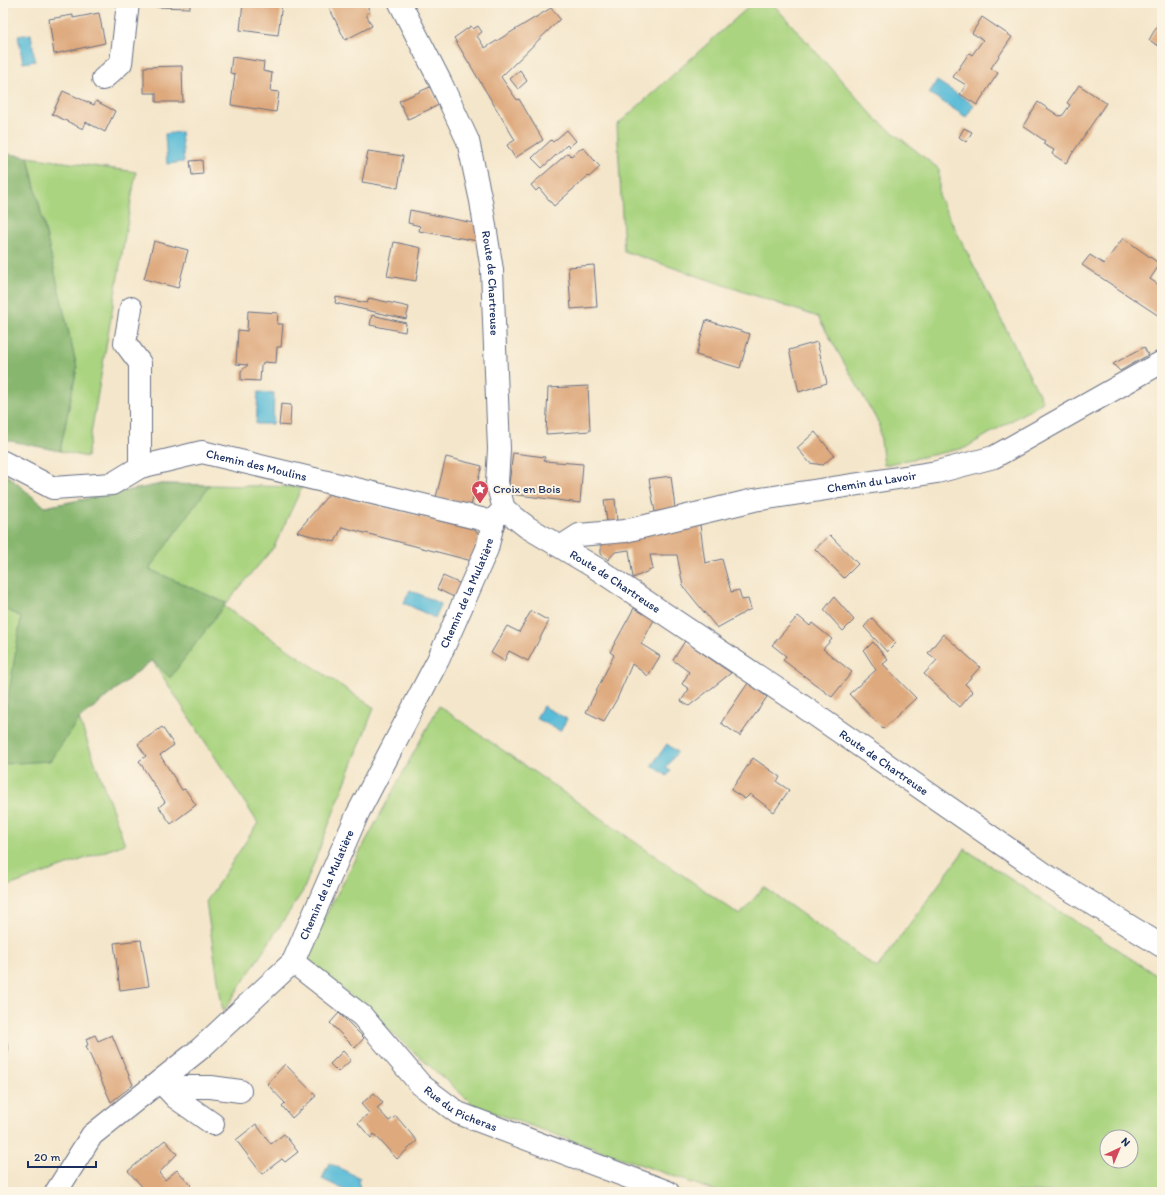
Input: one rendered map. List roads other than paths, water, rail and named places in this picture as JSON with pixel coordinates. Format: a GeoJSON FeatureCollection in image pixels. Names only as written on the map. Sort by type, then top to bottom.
{"type":"FeatureCollection","features":[{"type":"Feature","properties":{"kind":"street"},"geometry":{"type":"LineString","coordinates":[[103,80],[121,63],[128,3]]}},
{"type":"Feature","properties":{"kind":"street","name":"Route de Chartreuse"},"geometry":{"type":"LineString","coordinates":[[400,3],[440,81],[468,141],[481,201],[492,270],[499,449],[497,483],[498,516],[527,527],[562,546],[798,703],[1049,877],[1162,946]]}},
{"type":"Feature","properties":{"kind":"street"},"geometry":{"type":"LineString","coordinates":[[130,308],[125,343],[140,363],[140,468]]}},
{"type":"Feature","properties":{"kind":"street","name":"Chemin du Lavoir"},"geometry":{"type":"LineString","coordinates":[[562,546],[579,535],[625,531],[754,500],[937,472],[994,457],[1162,362]]}},
{"type":"Feature","properties":{"kind":"street","name":"Chemin des Moulins"},"geometry":{"type":"LineString","coordinates":[[3,462],[53,488],[112,484],[140,468],[202,452],[481,519],[498,516]]}},
{"type":"Feature","properties":{"kind":"street","name":"Chemin de la Mulatière"},"geometry":{"type":"LineString","coordinates":[[56,1192],[92,1134],[200,1049],[293,962],[358,813],[438,660],[487,549],[498,516]]}},
{"type":"Feature","properties":{"kind":"street","name":"Rue du Picheras"},"geometry":{"type":"LineString","coordinates":[[293,962],[362,1016],[421,1085],[458,1113],[668,1192]]}},
{"type":"Feature","properties":{"kind":"street"},"geometry":{"type":"LineString","coordinates":[[160,1081],[173,1086],[240,1091]]}},
{"type":"Feature","properties":{"kind":"street"},"geometry":{"type":"LineString","coordinates":[[160,1081],[176,1098],[213,1124]]}},
{"type":"Feature","properties":{"kind":"water"},"geometry":{"type":"Polygon","coordinates":[[[31,34],[35,61],[23,63],[18,36],[31,34]]]}},
{"type":"Feature","properties":{"kind":"water"},"geometry":{"type":"Polygon","coordinates":[[[937,81],[974,105],[966,117],[929,93],[937,81]]]}},
{"type":"Feature","properties":{"kind":"water"},"geometry":{"type":"Polygon","coordinates":[[[181,132],[184,162],[167,164],[165,134],[181,132]]]}},
{"type":"Feature","properties":{"kind":"water"},"geometry":{"type":"Polygon","coordinates":[[[258,392],[274,393],[273,424],[256,424],[258,392]]]}},
{"type":"Feature","properties":{"kind":"water"},"geometry":{"type":"Polygon","coordinates":[[[410,590],[441,604],[435,618],[404,603],[410,590]]]}},
{"type":"Feature","properties":{"kind":"water"},"geometry":{"type":"Polygon","coordinates":[[[543,706],[567,719],[560,731],[536,718],[543,706]]]}},
{"type":"Feature","properties":{"kind":"water"},"geometry":{"type":"Polygon","coordinates":[[[667,744],[677,752],[666,768],[671,771],[667,776],[652,765],[667,744]]]}},
{"type":"Feature","properties":{"kind":"water"},"geometry":{"type":"Polygon","coordinates":[[[329,1163],[360,1178],[358,1181],[360,1188],[349,1192],[322,1179],[329,1163]]]}},
{"type":"Feature","properties":{"kind":"place","name":"Croix en Bois"},"geometry":{"type":"Point","coordinates":[480,504]}}]}
